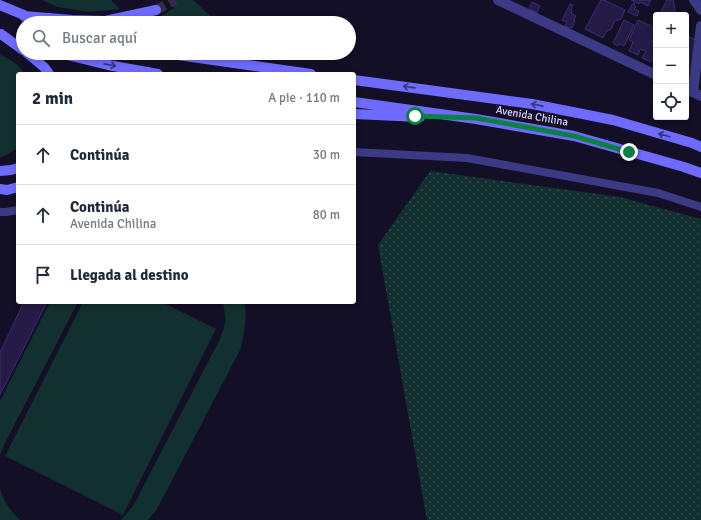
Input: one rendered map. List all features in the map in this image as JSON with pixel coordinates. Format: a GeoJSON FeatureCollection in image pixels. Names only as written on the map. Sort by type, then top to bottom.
{"type":"FeatureCollection","features":[{"type":"Feature","properties":{"kind":"main road"},"geometry":{"type":"LineString","coordinates":[[4,7],[24,16]]}},
{"type":"Feature","properties":{"kind":"main road"},"geometry":{"type":"LineString","coordinates":[[128,16],[156,10]]}},
{"type":"Feature","properties":{"kind":"main road"},"geometry":{"type":"LineString","coordinates":[[1,34],[16,39]]}},
{"type":"Feature","properties":{"kind":"main road"},"geometry":{"type":"LineString","coordinates":[[1,34],[16,45]]}},
{"type":"Feature","properties":{"kind":"main road"},"geometry":{"type":"LineString","coordinates":[[36,60],[48,72]]}},
{"type":"Feature","properties":{"kind":"main road"},"geometry":{"type":"LineString","coordinates":[[88,60],[147,72]]}},
{"type":"Feature","properties":{"kind":"main road"},"geometry":{"type":"LineString","coordinates":[[213,60],[297,72]]}},
{"type":"Feature","properties":{"kind":"main road","name":"Avenida Chilina"},"geometry":{"type":"LineString","coordinates":[[356,80],[532,104],[612,120],[692,143],[701,147]]}},
{"type":"Feature","properties":{"kind":"main road","name":"Avenida Chilina"},"geometry":{"type":"LineString","coordinates":[[356,102],[476,118],[574,136],[701,173]]}},
{"type":"Feature","properties":{"kind":"main road"},"geometry":{"type":"LineString","coordinates":[[356,114],[476,118]]}},
{"type":"Feature","properties":{"kind":"main road"},"geometry":{"type":"LineString","coordinates":[[0,170],[16,169]]}},
{"type":"Feature","properties":{"kind":"main road"},"geometry":{"type":"LineString","coordinates":[[0,189],[7,190],[16,188]]}},
{"type":"Feature","properties":{"kind":"street"},"geometry":{"type":"LineString","coordinates":[[498,0],[653,74]]}},
{"type":"Feature","properties":{"kind":"street"},"geometry":{"type":"LineString","coordinates":[[694,0],[701,10]]}},
{"type":"Feature","properties":{"kind":"street"},"geometry":{"type":"LineString","coordinates":[[693,92],[701,26]]}},
{"type":"Feature","properties":{"kind":"lane"},"geometry":{"type":"LineString","coordinates":[[356,152],[466,158],[658,193],[701,207]]}},
{"type":"Feature","properties":{"kind":"lane"},"geometry":{"type":"LineString","coordinates":[[0,212],[16,210]]}},
{"type":"Feature","properties":{"kind":"green space"},"geometry":{"type":"Polygon","coordinates":[[[42,0],[111,0],[120,9],[89,12],[57,7],[42,0]]]}},
{"type":"Feature","properties":{"kind":"green space"},"geometry":{"type":"Polygon","coordinates":[[[171,0],[193,0],[210,16],[161,16],[174,8],[171,0]]]}},
{"type":"Feature","properties":{"kind":"green space"},"geometry":{"type":"Polygon","coordinates":[[[0,55],[14,62],[23,72],[16,72],[16,149],[0,158],[0,55]]]}},
{"type":"Feature","properties":{"kind":"green space"},"geometry":{"type":"Polygon","coordinates":[[[430,171],[620,197],[701,219],[701,520],[427,520],[378,245],[430,171]]]}},
{"type":"Feature","properties":{"kind":"green space"},"geometry":{"type":"Polygon","coordinates":[[[49,304],[77,304],[0,455],[0,401],[49,304]]]}},
{"type":"Feature","properties":{"kind":"green space"},"geometry":{"type":"Polygon","coordinates":[[[82,304],[166,304],[216,329],[123,515],[5,456],[82,304]]]}},
{"type":"Feature","properties":{"kind":"green space"},"geometry":{"type":"Polygon","coordinates":[[[223,304],[244,304],[246,320],[240,350],[157,509],[148,520],[121,520],[133,506],[220,339],[226,321],[223,304]]]}},
{"type":"Feature","properties":{"kind":"green space"},"geometry":{"type":"Polygon","coordinates":[[[0,488],[8,506],[20,520],[0,520],[0,488]]]}},
{"type":"Feature","properties":{"kind":"building"},"geometry":{"type":"Polygon","coordinates":[[[601,0],[625,10],[621,19],[615,21],[611,29],[606,32],[603,38],[585,29],[601,0]]]}},
{"type":"Feature","properties":{"kind":"building"},"geometry":{"type":"Polygon","coordinates":[[[631,0],[651,0],[648,6],[631,0]]]}},
{"type":"Feature","properties":{"kind":"building"},"geometry":{"type":"Polygon","coordinates":[[[667,0],[673,0],[675,12],[661,12],[667,0]]]}},
{"type":"Feature","properties":{"kind":"building"},"geometry":{"type":"Polygon","coordinates":[[[532,2],[540,6],[537,13],[529,9],[532,2]]]}},
{"type":"Feature","properties":{"kind":"building"},"geometry":{"type":"Polygon","coordinates":[[[633,3],[636,7],[634,9],[639,11],[637,16],[628,12],[633,3]]]}},
{"type":"Feature","properties":{"kind":"building"},"geometry":{"type":"Polygon","coordinates":[[[570,4],[573,5],[571,13],[576,16],[572,28],[565,26],[567,22],[562,20],[570,4]]]}},
{"type":"Feature","properties":{"kind":"building"},"geometry":{"type":"Polygon","coordinates":[[[624,20],[634,25],[624,46],[619,44],[618,46],[613,43],[624,20]]]}},
{"type":"Feature","properties":{"kind":"building"},"geometry":{"type":"Polygon","coordinates":[[[638,20],[653,27],[653,59],[651,62],[642,58],[646,51],[640,49],[638,55],[629,51],[633,42],[629,40],[638,20]]]}},
{"type":"Feature","properties":{"kind":"building"},"geometry":{"type":"Polygon","coordinates":[[[689,37],[697,40],[691,67],[689,66],[689,37]]]}},
{"type":"Feature","properties":{"kind":"building"},"geometry":{"type":"Polygon","coordinates":[[[689,68],[692,70],[689,81],[689,68]]]}},
{"type":"Feature","properties":{"kind":"building"},"geometry":{"type":"Polygon","coordinates":[[[23,304],[46,304],[0,395],[0,352],[23,304]]]}},
{"type":"Feature","properties":{"kind":"tunnel"},"geometry":{"type":"LineString","coordinates":[[156,10],[175,0]]}},
{"type":"Feature","properties":{"kind":"route"},"geometry":{"type":"LineString","coordinates":[[415,116],[476,118],[574,136],[629,152]]}}]}
